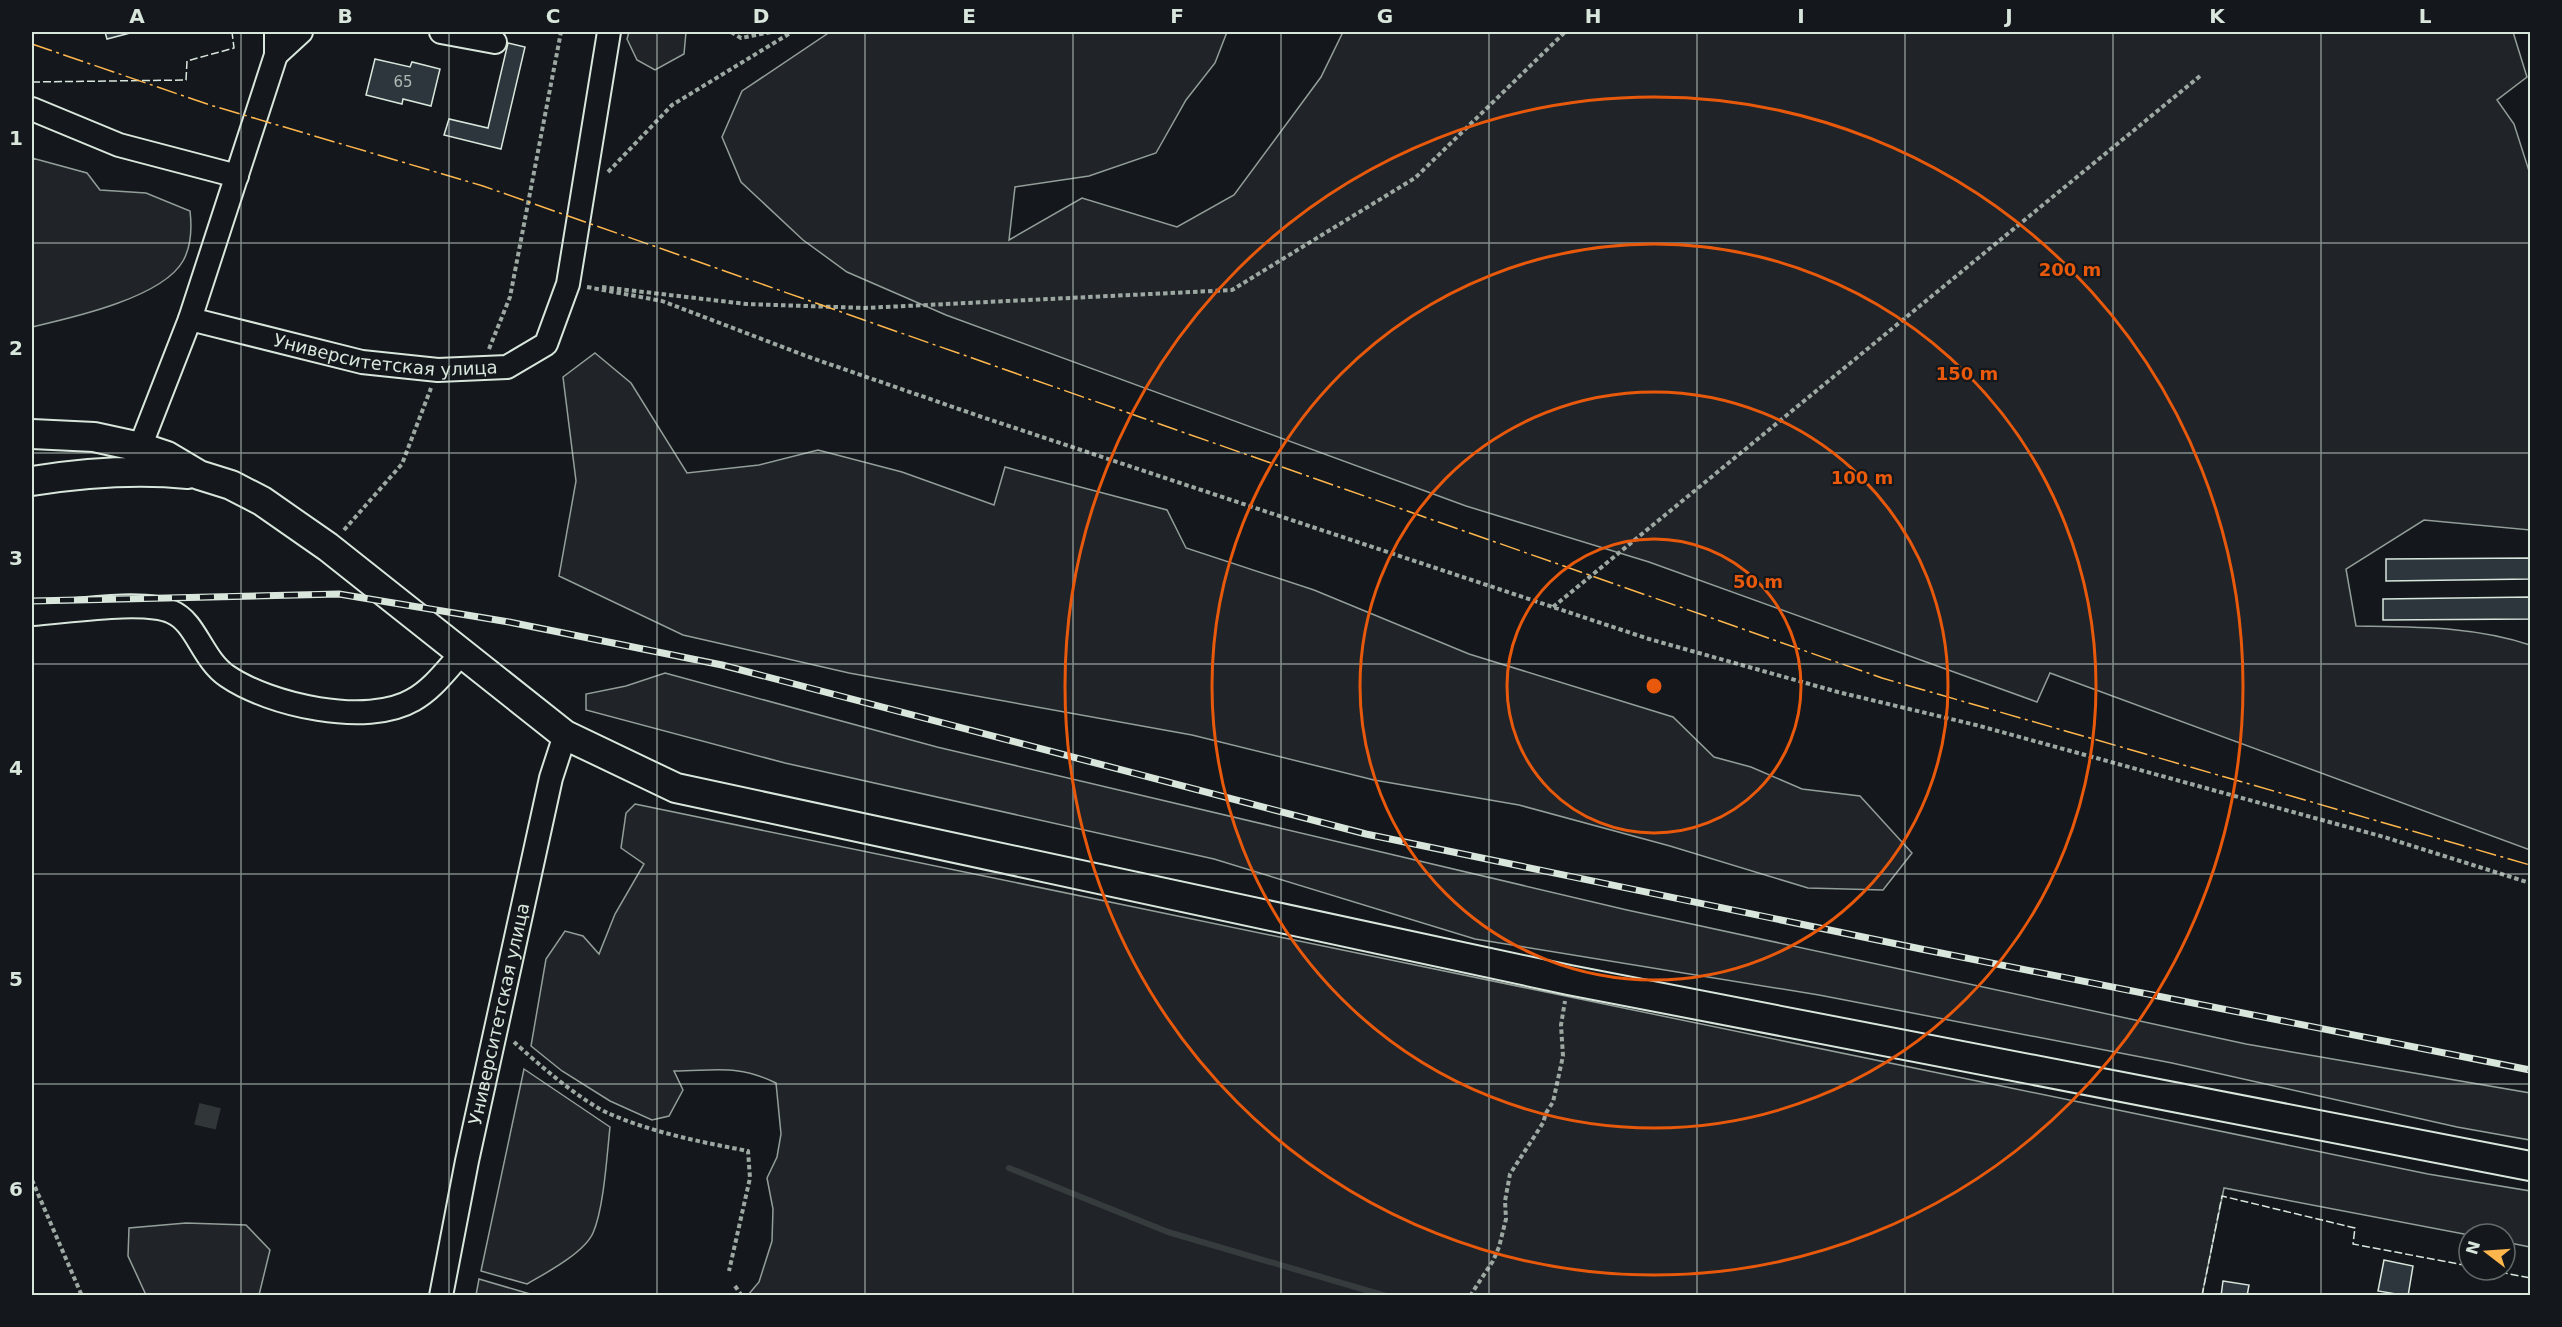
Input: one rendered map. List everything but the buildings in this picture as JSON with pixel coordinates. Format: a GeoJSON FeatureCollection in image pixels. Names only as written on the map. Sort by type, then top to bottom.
{"type":"FeatureCollection","features":[{"type":"Feature","properties":{"kind":"main road"},"geometry":{"type":"LineString","coordinates":[[32,434],[94,437],[140,447],[166,456],[199,475]]}},
{"type":"Feature","properties":{"kind":"main road"},"geometry":{"type":"LineString","coordinates":[[32,481],[115,472],[159,471],[199,475],[231,485],[262,501],[328,547],[565,735],[676,788],[1569,980],[2530,1166]]}},
{"type":"Feature","properties":{"kind":"street"},"geometry":{"type":"LineString","coordinates":[[140,447],[190,319],[237,176],[276,55],[276,32]]}},
{"type":"Feature","properties":{"kind":"street"},"geometry":{"type":"LineString","coordinates":[[276,55],[301,32]]}},
{"type":"Feature","properties":{"kind":"street"},"geometry":{"type":"LineString","coordinates":[[441,32],[495,42]]}},
{"type":"Feature","properties":{"kind":"street","name":"Университетская улица"},"geometry":{"type":"LineString","coordinates":[[190,319],[362,362],[438,370],[507,367],[546,344],[568,284],[609,32]]}},
{"type":"Feature","properties":{"kind":"street"},"geometry":{"type":"LineString","coordinates":[[32,109],[119,145],[237,176]]}},
{"type":"Feature","properties":{"kind":"street"},"geometry":{"type":"LineString","coordinates":[[32,614],[143,607],[171,611],[187,622],[206,657],[227,676],[279,700],[351,715],[374,714],[412,701],[432,686],[462,653]]}},
{"type":"Feature","properties":{"kind":"street","name":"Университетская улица"},"geometry":{"type":"LineString","coordinates":[[441,1296],[496,1027],[551,778],[565,735]]}},
{"type":"Feature","properties":{"kind":"path"},"geometry":{"type":"LineString","coordinates":[[482,369],[510,297],[561,32]]}},
{"type":"Feature","properties":{"kind":"path"},"geometry":{"type":"LineString","coordinates":[[731,32],[741,38],[771,32]]}},
{"type":"Feature","properties":{"kind":"path"},"geometry":{"type":"LineString","coordinates":[[582,194],[672,105],[792,32]]}},
{"type":"Feature","properties":{"kind":"path"},"geometry":{"type":"LineString","coordinates":[[568,284],[746,303],[865,308],[1232,290],[1415,178],[1565,32]]}},
{"type":"Feature","properties":{"kind":"path"},"geometry":{"type":"LineString","coordinates":[[1552,607],[2199,76]]}},
{"type":"Feature","properties":{"kind":"path"},"geometry":{"type":"LineString","coordinates":[[568,284],[662,301],[809,357],[980,416],[1660,642],[1838,692],[1976,725],[2361,830],[2530,883]]}},
{"type":"Feature","properties":{"kind":"path"},"geometry":{"type":"LineString","coordinates":[[328,547],[402,464],[438,370]]}},
{"type":"Feature","properties":{"kind":"path"},"geometry":{"type":"LineString","coordinates":[[1470,1296],[1493,1261],[1499,1247],[1506,1219],[1505,1202],[1510,1174],[1543,1123],[1553,1102],[1563,1056],[1561,1025],[1569,980]]}},
{"type":"Feature","properties":{"kind":"path"},"geometry":{"type":"LineString","coordinates":[[496,1027],[540,1066],[608,1113],[678,1137],[748,1151],[750,1178],[729,1271]]}},
{"type":"Feature","properties":{"kind":"path"},"geometry":{"type":"LineString","coordinates":[[32,1180],[82,1296]]}},
{"type":"Feature","properties":{"kind":"path"},"geometry":{"type":"LineString","coordinates":[[735,1286],[742,1296]]}},
{"type":"Feature","properties":{"kind":"shaded area"},"geometry":{"type":"Polygon","coordinates":[[[629,32],[686,32],[684,54],[655,70],[637,60],[627,39],[629,32]]]}},
{"type":"Feature","properties":{"kind":"shaded area"},"geometry":{"type":"Polygon","coordinates":[[[830,32],[1227,32],[1215,63],[1186,100],[1156,153],[1089,176],[1015,187],[1009,240],[1082,198],[1177,227],[1234,195],[1321,77],[1343,32],[2513,32],[2527,77],[2497,100],[2514,124],[2530,174],[2530,530],[2424,520],[2346,569],[2356,626],[2422,627],[2466,631],[2530,645],[2530,850],[2050,673],[2037,702],[1649,562],[1466,506],[946,315],[847,272],[803,240],[741,182],[722,137],[742,91],[830,32]]]}},
{"type":"Feature","properties":{"kind":"shaded area"},"geometry":{"type":"Polygon","coordinates":[[[32,158],[87,173],[100,190],[146,193],[190,211],[191,236],[183,261],[172,274],[156,286],[136,296],[91,312],[32,327],[32,158]]]}},
{"type":"Feature","properties":{"kind":"shaded area"},"geometry":{"type":"Polygon","coordinates":[[[595,353],[631,383],[687,473],[759,465],[818,450],[902,472],[994,505],[1005,467],[1167,510],[1186,548],[1314,590],[1469,654],[1673,717],[1714,757],[1751,767],[1802,789],[1860,796],[1912,853],[1883,890],[1808,888],[1670,846],[1519,805],[1374,780],[1192,735],[849,673],[683,635],[559,576],[576,481],[563,377],[595,353]]]}},
{"type":"Feature","properties":{"kind":"shaded area"},"geometry":{"type":"Polygon","coordinates":[[[665,673],[937,747],[1627,910],[2246,1044],[2530,1093],[2530,1140],[2457,1127],[2172,1063],[1819,995],[1475,939],[1214,859],[785,763],[586,710],[586,694],[626,686],[665,673]]]}},
{"type":"Feature","properties":{"kind":"shaded area"},"geometry":{"type":"Polygon","coordinates":[[[635,804],[2428,1174],[2530,1191],[2530,1247],[2517,1244],[2517,1222],[2457,1222],[2457,1233],[2224,1188],[2202,1295],[748,1295],[759,1282],[772,1241],[773,1209],[767,1178],[777,1157],[781,1134],[776,1083],[737,1071],[674,1071],[683,1090],[669,1116],[652,1120],[610,1101],[562,1071],[531,1046],[546,959],[565,931],[583,936],[599,954],[615,914],[644,864],[621,848],[626,813],[635,804]]]}},
{"type":"Feature","properties":{"kind":"shaded area"},"geometry":{"type":"Polygon","coordinates":[[[524,1069],[610,1127],[602,1196],[593,1233],[582,1248],[573,1255],[527,1284],[481,1271],[524,1069]]]}},
{"type":"Feature","properties":{"kind":"shaded area"},"geometry":{"type":"Polygon","coordinates":[[[186,1223],[246,1225],[270,1250],[259,1295],[146,1295],[128,1256],[129,1228],[186,1223]]]}},
{"type":"Feature","properties":{"kind":"shaded area"},"geometry":{"type":"Polygon","coordinates":[[[479,1279],[530,1294],[531,1295],[476,1295],[479,1279]]]}},
{"type":"Feature","properties":{"kind":"waterway"},"geometry":{"type":"LineString","coordinates":[[1009,1168],[1168,1232],[1386,1296]]}},
{"type":"Feature","properties":{"kind":"tunnel"},"geometry":{"type":"LineString","coordinates":[[205,1127],[211,1102]]}},
{"type":"Feature","properties":{"kind":"railway"},"geometry":{"type":"LineString","coordinates":[[32,601],[339,594],[509,622],[722,665],[1366,834],[1921,949],[2530,1070]]}},
{"type":"Feature","properties":{"kind":"fence"},"geometry":{"type":"LineString","coordinates":[[32,82],[186,80],[187,61],[234,48],[232,32]]}},
{"type":"Feature","properties":{"kind":"fence"},"geometry":{"type":"LineString","coordinates":[[2202,1296],[2222,1196],[2355,1228],[2353,1244],[2457,1264]]}},
{"type":"Feature","properties":{"kind":"fence"},"geometry":{"type":"LineString","coordinates":[[2517,1275],[2530,1278]]}},
{"type":"Feature","properties":{"kind":"power"},"geometry":{"type":"LineString","coordinates":[[32,44],[210,105],[483,186],[1882,678],[2530,865]]}}]}
